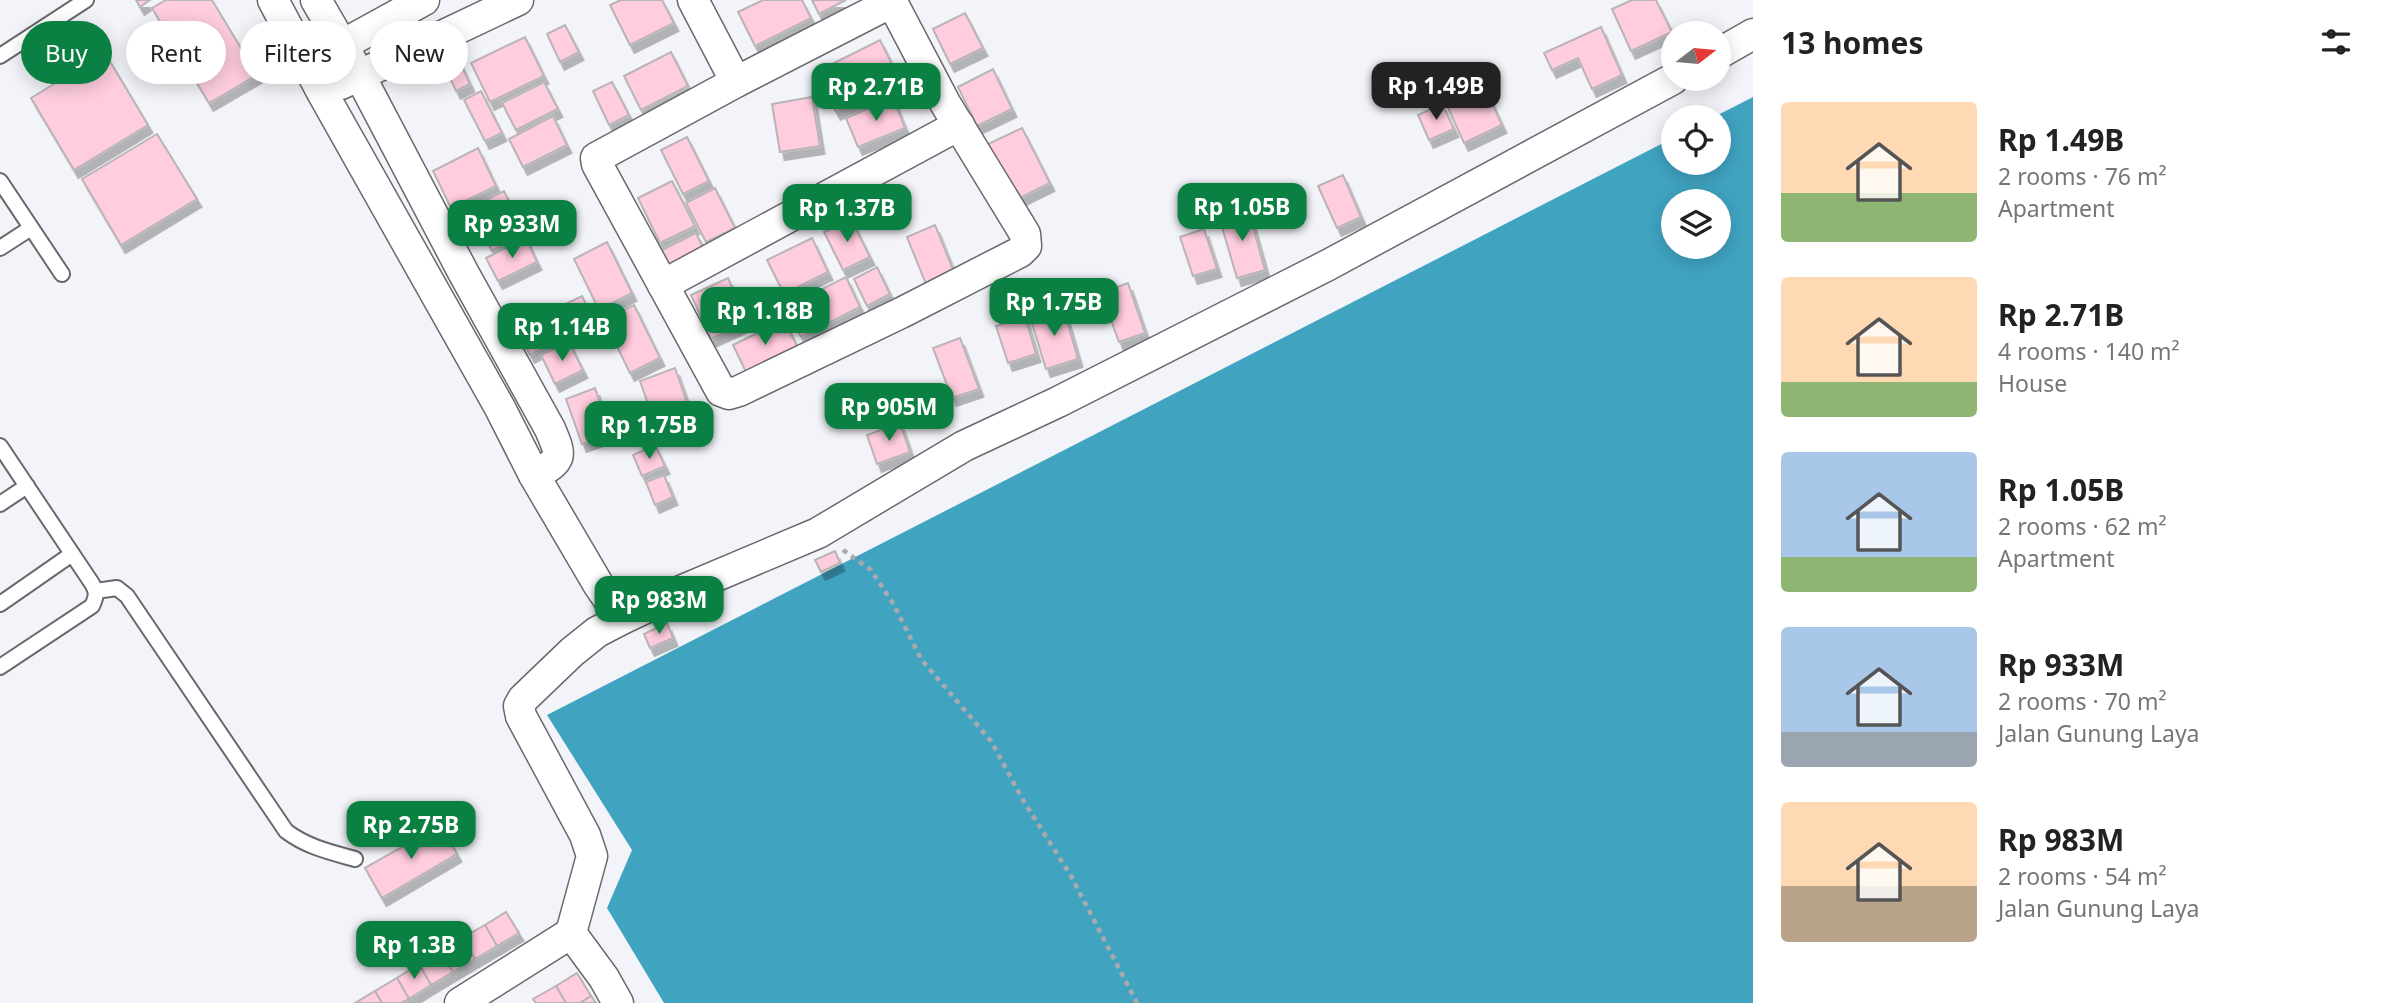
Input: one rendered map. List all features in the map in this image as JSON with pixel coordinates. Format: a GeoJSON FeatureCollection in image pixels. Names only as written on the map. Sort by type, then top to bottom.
{"type":"FeatureCollection","features":[{"type":"Feature","properties":{"kind":"street"},"geometry":{"type":"LineString","coordinates":[[273,0],[293,21]]}},
{"type":"Feature","properties":{"kind":"street"},"geometry":{"type":"LineString","coordinates":[[316,0],[320,21]]}},
{"type":"Feature","properties":{"kind":"street"},"geometry":{"type":"LineString","coordinates":[[356,37],[424,0]]}},
{"type":"Feature","properties":{"kind":"street"},"geometry":{"type":"LineString","coordinates":[[356,77],[518,0]]}},
{"type":"Feature","properties":{"kind":"street"},"geometry":{"type":"LineString","coordinates":[[693,0],[736,82]]}},
{"type":"Feature","properties":{"kind":"street"},"geometry":{"type":"LineString","coordinates":[[894,1],[959,125],[1025,234],[1026,246],[1020,252],[901,313],[740,391],[729,394],[721,391],[596,158],[736,82],[894,1]]}},
{"type":"Feature","properties":{"kind":"street"},"geometry":{"type":"LineString","coordinates":[[1731,47],[1753,34]]}},
{"type":"Feature","properties":{"kind":"street"},"geometry":{"type":"LineString","coordinates":[[342,84],[463,272],[550,429],[559,450],[544,470]]}},
{"type":"Feature","properties":{"kind":"street"},"geometry":{"type":"LineString","coordinates":[[342,84],[500,408],[544,470],[598,584],[622,619]]}},
{"type":"Feature","properties":{"kind":"street"},"geometry":{"type":"LineString","coordinates":[[460,1003],[572,933],[592,856],[585,835],[520,716],[519,706],[572,652],[597,632],[683,590],[818,533],[964,446],[1058,402],[1328,265],[1661,85]]}},
{"type":"Feature","properties":{"kind":"street"},"geometry":{"type":"LineString","coordinates":[[663,285],[959,125]]}},
{"type":"Feature","properties":{"kind":"street"},"geometry":{"type":"LineString","coordinates":[[572,933],[618,1003]]}},
{"type":"Feature","properties":{"kind":"lane"},"geometry":{"type":"LineString","coordinates":[[0,56],[86,0]]}},
{"type":"Feature","properties":{"kind":"lane"},"geometry":{"type":"LineString","coordinates":[[0,181],[62,274]]}},
{"type":"Feature","properties":{"kind":"lane"},"geometry":{"type":"LineString","coordinates":[[0,248],[31,228]]}},
{"type":"Feature","properties":{"kind":"lane"},"geometry":{"type":"LineString","coordinates":[[0,446],[96,591],[92,606],[0,667]]}},
{"type":"Feature","properties":{"kind":"lane"},"geometry":{"type":"LineString","coordinates":[[0,504],[27,486]]}},
{"type":"Feature","properties":{"kind":"lane"},"geometry":{"type":"LineString","coordinates":[[0,604],[72,554]]}},
{"type":"Feature","properties":{"kind":"lane"},"geometry":{"type":"LineString","coordinates":[[96,591],[117,588],[127,596],[286,831],[319,849],[355,859]]}},
{"type":"Feature","properties":{"kind":"path"},"geometry":{"type":"LineString","coordinates":[[818,533],[871,569],[894,604],[921,659],[991,741],[1035,821],[1070,876],[1137,1003]]}},
{"type":"Feature","properties":{"kind":"water"},"geometry":{"type":"Polygon","coordinates":[[[1753,97],[1753,1003],[664,1003],[607,908],[632,850],[547,715],[1661,144],[1661,175],[1731,175],[1731,108],[1753,97]]]}},
{"type":"Feature","properties":{"kind":"building"},"geometry":{"type":"Polygon","coordinates":[[[136,0],[150,0],[140,7],[136,0]]]}},
{"type":"Feature","properties":{"kind":"building"},"geometry":{"type":"Polygon","coordinates":[[[166,0],[212,0],[225,21],[160,21],[152,8],[166,0]]]}},
{"type":"Feature","properties":{"kind":"building"},"geometry":{"type":"Polygon","coordinates":[[[621,0],[662,0],[674,23],[630,45],[610,5],[621,0]]]}},
{"type":"Feature","properties":{"kind":"building"},"geometry":{"type":"Polygon","coordinates":[[[763,0],[802,0],[811,18],[755,46],[738,12],[763,0]]]}},
{"type":"Feature","properties":{"kind":"building"},"geometry":{"type":"Polygon","coordinates":[[[812,0],[846,0],[819,14],[812,0]]]}},
{"type":"Feature","properties":{"kind":"building"},"geometry":{"type":"Polygon","coordinates":[[[1632,0],[1656,0],[1666,21],[1661,21],[1661,37],[1631,51],[1612,9],[1632,0]]]}},
{"type":"Feature","properties":{"kind":"building"},"geometry":{"type":"Polygon","coordinates":[[[965,13],[983,48],[950,64],[933,29],[965,13]]]}},
{"type":"Feature","properties":{"kind":"building"},"geometry":{"type":"Polygon","coordinates":[[[226,23],[240,47],[242,84],[209,103],[198,84],[226,84],[226,23]]]}},
{"type":"Feature","properties":{"kind":"building"},"geometry":{"type":"Polygon","coordinates":[[[565,25],[579,52],[560,62],[547,34],[565,25]]]}},
{"type":"Feature","properties":{"kind":"building"},"geometry":{"type":"Polygon","coordinates":[[[1601,27],[1622,75],[1592,89],[1578,58],[1552,70],[1544,53],[1601,27]]]}},
{"type":"Feature","properties":{"kind":"building"},"geometry":{"type":"Polygon","coordinates":[[[525,37],[544,76],[490,102],[471,63],[525,37]]]}},
{"type":"Feature","properties":{"kind":"building"},"geometry":{"type":"Polygon","coordinates":[[[880,40],[900,80],[836,112],[816,72],[880,40]]]}},
{"type":"Feature","properties":{"kind":"building"},"geometry":{"type":"Polygon","coordinates":[[[671,52],[688,86],[641,110],[624,76],[671,52]]]}},
{"type":"Feature","properties":{"kind":"building"},"geometry":{"type":"Polygon","coordinates":[[[112,65],[148,125],[74,170],[31,98],[54,84],[112,84],[112,65]]]}},
{"type":"Feature","properties":{"kind":"building"},"geometry":{"type":"Polygon","coordinates":[[[993,69],[1012,109],[977,126],[958,87],[993,69]]]}},
{"type":"Feature","properties":{"kind":"building"},"geometry":{"type":"Polygon","coordinates":[[[468,80],[470,84],[456,91],[453,84],[468,84],[468,80]]]}},
{"type":"Feature","properties":{"kind":"building"},"geometry":{"type":"Polygon","coordinates":[[[544,82],[558,109],[516,130],[502,103],[544,82]]]}},
{"type":"Feature","properties":{"kind":"building"},"geometry":{"type":"Polygon","coordinates":[[[612,82],[629,115],[609,125],[593,91],[612,82]]]}},
{"type":"Feature","properties":{"kind":"building"},"geometry":{"type":"Polygon","coordinates":[[[1483,84],[1502,125],[1464,143],[1445,101],[1483,84]]]}},
{"type":"Feature","properties":{"kind":"building"},"geometry":{"type":"Polygon","coordinates":[[[481,91],[502,133],[485,141],[464,100],[481,91]]]}},
{"type":"Feature","properties":{"kind":"building"},"geometry":{"type":"Polygon","coordinates":[[[812,97],[820,146],[780,152],[772,104],[812,97]]]}},
{"type":"Feature","properties":{"kind":"building"},"geometry":{"type":"Polygon","coordinates":[[[893,98],[905,128],[858,147],[846,118],[893,98]]]}},
{"type":"Feature","properties":{"kind":"building"},"geometry":{"type":"Polygon","coordinates":[[[1442,104],[1454,129],[1429,140],[1418,115],[1442,104]]]}},
{"type":"Feature","properties":{"kind":"building"},"geometry":{"type":"Polygon","coordinates":[[[553,116],[567,145],[523,167],[509,139],[553,116]]]}},
{"type":"Feature","properties":{"kind":"building"},"geometry":{"type":"Polygon","coordinates":[[[1022,128],[1050,183],[1012,202],[984,146],[1022,128]]]}},
{"type":"Feature","properties":{"kind":"building"},"geometry":{"type":"Polygon","coordinates":[[[157,134],[197,199],[121,245],[82,179],[157,134]]]}},
{"type":"Feature","properties":{"kind":"building"},"geometry":{"type":"Polygon","coordinates":[[[687,137],[709,181],[683,194],[661,150],[687,137]]]}},
{"type":"Feature","properties":{"kind":"building"},"geometry":{"type":"Polygon","coordinates":[[[478,148],[496,186],[451,208],[433,171],[478,148]]]}},
{"type":"Feature","properties":{"kind":"building"},"geometry":{"type":"Polygon","coordinates":[[[1343,175],[1361,217],[1337,228],[1318,186],[1343,175]]]}},
{"type":"Feature","properties":{"kind":"building"},"geometry":{"type":"Polygon","coordinates":[[[672,181],[695,226],[660,243],[638,198],[672,181]]]}},
{"type":"Feature","properties":{"kind":"building"},"geometry":{"type":"Polygon","coordinates":[[[715,188],[735,228],[706,242],[686,203],[715,188]]]}},
{"type":"Feature","properties":{"kind":"building"},"geometry":{"type":"Polygon","coordinates":[[[504,191],[525,234],[492,251],[470,208],[504,191]]]}},
{"type":"Feature","properties":{"kind":"building"},"geometry":{"type":"Polygon","coordinates":[[[1248,209],[1265,270],[1237,278],[1219,217],[1248,209]]]}},
{"type":"Feature","properties":{"kind":"building"},"geometry":{"type":"Polygon","coordinates":[[[851,219],[870,257],[843,270],[824,232],[851,219]]]}},
{"type":"Feature","properties":{"kind":"building"},"geometry":{"type":"Polygon","coordinates":[[[935,225],[956,277],[928,289],[907,237],[935,225]]]}},
{"type":"Feature","properties":{"kind":"building"},"geometry":{"type":"Polygon","coordinates":[[[1204,229],[1217,269],[1193,276],[1180,237],[1204,229]]]}},
{"type":"Feature","properties":{"kind":"building"},"geometry":{"type":"Polygon","coordinates":[[[696,233],[705,252],[669,270],[660,251],[696,233]]]}},
{"type":"Feature","properties":{"kind":"building"},"geometry":{"type":"Polygon","coordinates":[[[526,238],[537,262],[498,281],[486,258],[526,238]]]}},
{"type":"Feature","properties":{"kind":"building"},"geometry":{"type":"Polygon","coordinates":[[[812,238],[828,272],[784,294],[767,260],[812,238]]]}},
{"type":"Feature","properties":{"kind":"building"},"geometry":{"type":"Polygon","coordinates":[[[607,242],[632,293],[599,310],[574,259],[607,242]]]}},
{"type":"Feature","properties":{"kind":"building"},"geometry":{"type":"Polygon","coordinates":[[[877,267],[890,294],[867,306],[854,279],[877,267]]]}},
{"type":"Feature","properties":{"kind":"building"},"geometry":{"type":"Polygon","coordinates":[[[846,277],[860,307],[801,337],[786,307],[846,277]]]}},
{"type":"Feature","properties":{"kind":"building"},"geometry":{"type":"Polygon","coordinates":[[[728,278],[748,322],[711,339],[691,295],[728,278]]]}},
{"type":"Feature","properties":{"kind":"building"},"geometry":{"type":"Polygon","coordinates":[[[1128,283],[1145,333],[1119,342],[1101,293],[1128,283]]]}},
{"type":"Feature","properties":{"kind":"building"},"geometry":{"type":"Polygon","coordinates":[[[582,296],[595,323],[566,337],[553,310],[582,296]]]}},
{"type":"Feature","properties":{"kind":"building"},"geometry":{"type":"Polygon","coordinates":[[[634,305],[660,358],[630,373],[604,320],[634,305]]]}},
{"type":"Feature","properties":{"kind":"building"},"geometry":{"type":"Polygon","coordinates":[[[1063,307],[1078,359],[1046,369],[1030,317],[1063,307]]]}},
{"type":"Feature","properties":{"kind":"building"},"geometry":{"type":"Polygon","coordinates":[[[544,312],[558,341],[530,355],[515,326],[544,312]]]}},
{"type":"Feature","properties":{"kind":"building"},"geometry":{"type":"Polygon","coordinates":[[[1025,317],[1036,354],[1008,363],[996,326],[1025,317]]]}},
{"type":"Feature","properties":{"kind":"building"},"geometry":{"type":"Polygon","coordinates":[[[784,320],[798,348],[747,374],[733,345],[784,320]]]}},
{"type":"Feature","properties":{"kind":"building"},"geometry":{"type":"Polygon","coordinates":[[[960,338],[979,389],[952,398],[933,348],[960,338]]]}},
{"type":"Feature","properties":{"kind":"building"},"geometry":{"type":"Polygon","coordinates":[[[569,342],[583,370],[555,384],[541,355],[569,342]]]}},
{"type":"Feature","properties":{"kind":"building"},"geometry":{"type":"Polygon","coordinates":[[[675,368],[692,417],[657,429],[640,381],[675,368]]]}},
{"type":"Feature","properties":{"kind":"building"},"geometry":{"type":"Polygon","coordinates":[[[595,388],[611,434],[582,444],[566,399],[595,388]]]}},
{"type":"Feature","properties":{"kind":"building"},"geometry":{"type":"Polygon","coordinates":[[[900,423],[910,452],[877,464],[867,435],[900,423]]]}},
{"type":"Feature","properties":{"kind":"building"},"geometry":{"type":"Polygon","coordinates":[[[655,445],[665,466],[642,476],[633,455],[655,445]]]}},
{"type":"Feature","properties":{"kind":"building"},"geometry":{"type":"Polygon","coordinates":[[[664,475],[673,497],[655,505],[646,482],[664,475]]]}},
{"type":"Feature","properties":{"kind":"building"},"geometry":{"type":"Polygon","coordinates":[[[835,551],[840,563],[821,572],[815,560],[835,551]]]}},
{"type":"Feature","properties":{"kind":"building"},"geometry":{"type":"Polygon","coordinates":[[[667,623],[673,638],[650,648],[644,634],[667,623]]]}},
{"type":"Feature","properties":{"kind":"building"},"geometry":{"type":"Polygon","coordinates":[[[441,825],[457,854],[382,898],[365,868],[441,825]]]}},
{"type":"Feature","properties":{"kind":"building"},"geometry":{"type":"Polygon","coordinates":[[[506,912],[519,933],[497,946],[485,925],[506,912]]]}},
{"type":"Feature","properties":{"kind":"building"},"geometry":{"type":"Polygon","coordinates":[[[485,925],[497,946],[475,959],[462,938],[485,925]]]}},
{"type":"Feature","properties":{"kind":"building"},"geometry":{"type":"Polygon","coordinates":[[[462,938],[475,959],[453,972],[440,951],[462,938]]]}},
{"type":"Feature","properties":{"kind":"building"},"geometry":{"type":"Polygon","coordinates":[[[440,951],[453,972],[431,985],[419,964],[440,951]]]}},
{"type":"Feature","properties":{"kind":"building"},"geometry":{"type":"Polygon","coordinates":[[[419,964],[431,985],[409,999],[397,978],[419,964]]]}},
{"type":"Feature","properties":{"kind":"building"},"geometry":{"type":"Polygon","coordinates":[[[577,973],[591,996],[580,1003],[566,1003],[556,986],[577,973]]]}},
{"type":"Feature","properties":{"kind":"building"},"geometry":{"type":"Polygon","coordinates":[[[397,978],[409,999],[401,1003],[382,1003],[375,991],[397,978]]]}},
{"type":"Feature","properties":{"kind":"building"},"geometry":{"type":"Polygon","coordinates":[[[556,986],[566,1003],[536,1003],[533,999],[556,986]]]}},
{"type":"Feature","properties":{"kind":"building"},"geometry":{"type":"Polygon","coordinates":[[[375,991],[382,1003],[355,1003],[375,991]]]}},
{"type":"Feature","properties":{"kind":"building"},"geometry":{"type":"Polygon","coordinates":[[[591,996],[596,1003],[580,1003],[591,996]]]}}]}
